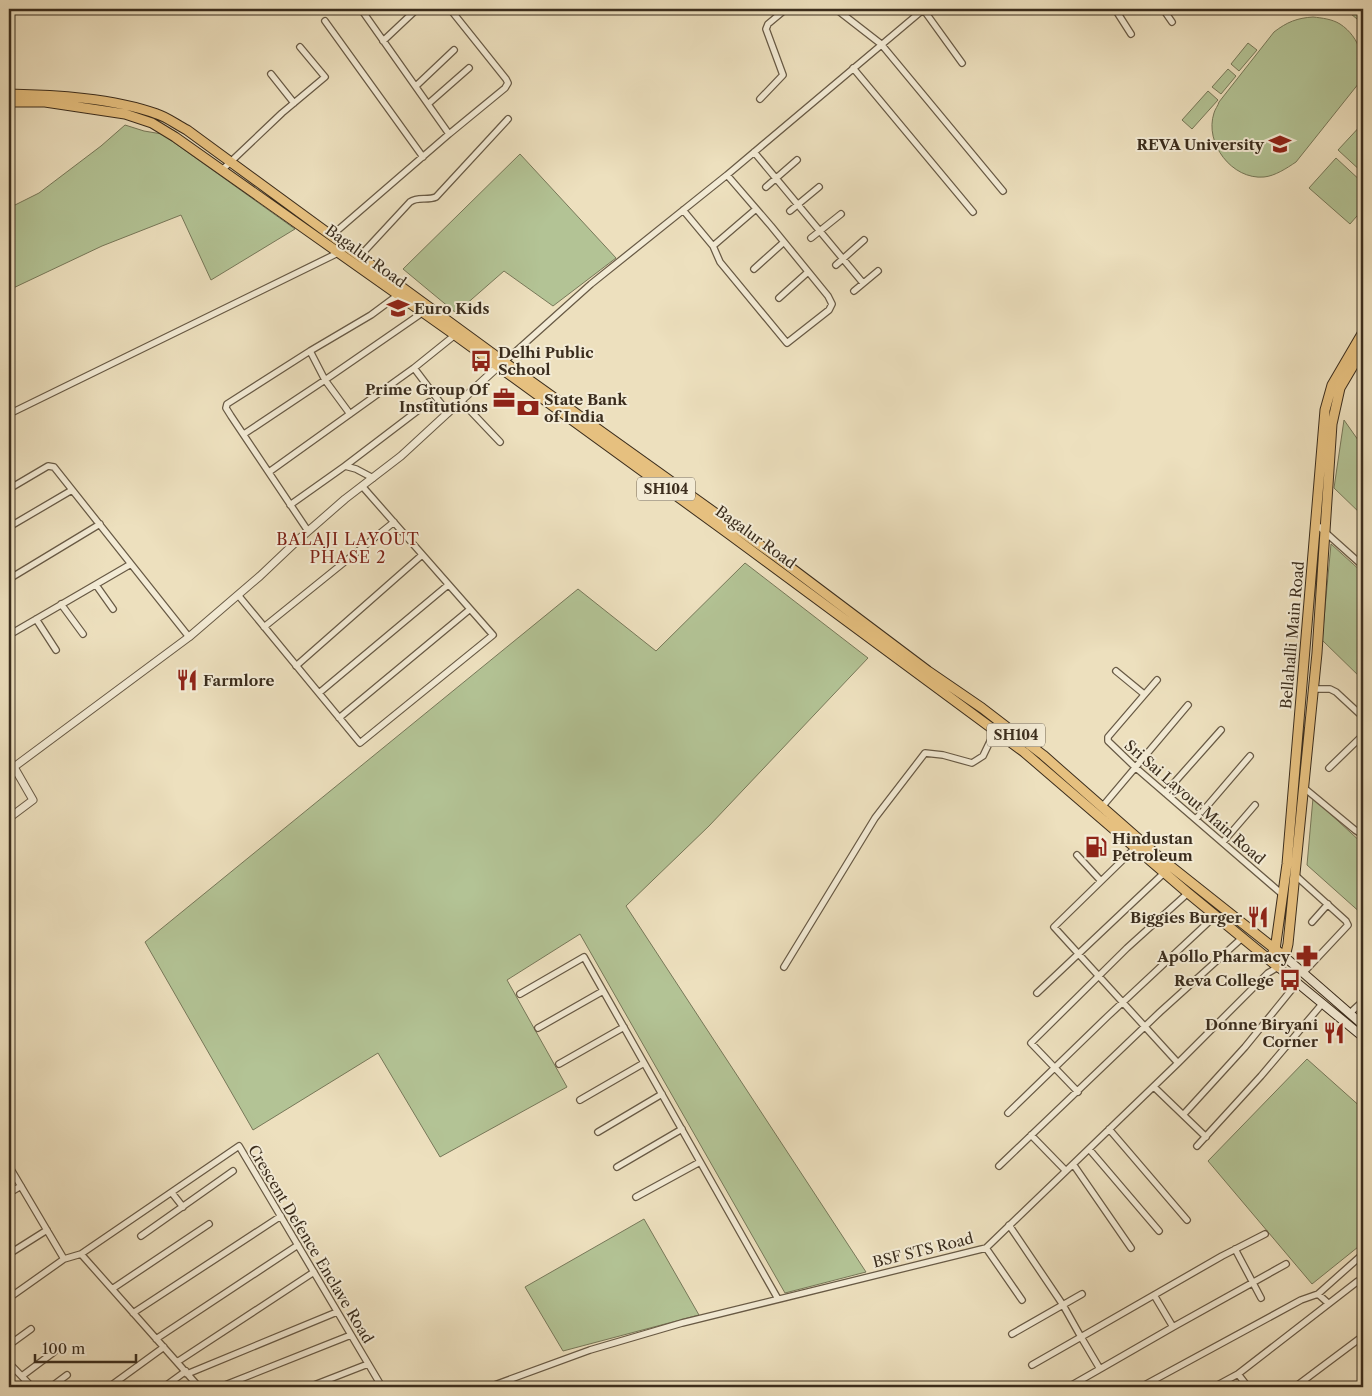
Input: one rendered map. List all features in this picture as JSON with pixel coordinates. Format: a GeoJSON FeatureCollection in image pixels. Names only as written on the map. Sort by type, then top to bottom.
{"type":"FeatureCollection","features":[{"type":"Feature","properties":{"kind":"main road","name":"Bagalur Road"},"geometry":{"type":"LineString","coordinates":[[9,94],[59,96],[131,106],[159,114],[187,130],[331,236],[342,250],[359,257],[501,365],[1009,729],[1043,755],[1159,857],[1285,958],[1363,1025]]}},
{"type":"Feature","properties":{"kind":"main road","name":"Bagalur Road"},"geometry":{"type":"LineString","coordinates":[[9,102],[54,104],[125,114],[152,123],[342,250],[422,313],[501,365]]}},
{"type":"Feature","properties":{"kind":"main road","name":"Bellahalli Main Road"},"geometry":{"type":"LineString","coordinates":[[1275,950],[1287,864],[1325,410],[1332,385],[1363,332]]}},
{"type":"Feature","properties":{"kind":"main road","name":"Bellahalli Main Road"},"geometry":{"type":"LineString","coordinates":[[1285,958],[1288,944],[1313,689],[1332,424],[1340,388],[1363,349]]}},
{"type":"Feature","properties":{"kind":"main road","name":"Bagalur Road"},"geometry":{"type":"LineString","coordinates":[[732,530],[1024,752],[1215,916],[1363,1037]]}},
{"type":"Feature","properties":{"kind":"main road"},"geometry":{"type":"LineString","coordinates":[[1268,959],[1275,950]]}},
{"type":"Feature","properties":{"kind":"main road"},"geometry":{"type":"LineString","coordinates":[[1278,967],[1285,958]]}},
{"type":"Feature","properties":{"kind":"street"},"geometry":{"type":"LineString","coordinates":[[362,9],[449,134]]}},
{"type":"Feature","properties":{"kind":"street"},"geometry":{"type":"LineString","coordinates":[[331,236],[505,88],[508,83],[450,9]]}},
{"type":"Feature","properties":{"kind":"street"},"geometry":{"type":"LineString","coordinates":[[760,99],[783,75],[766,29],[768,24],[786,9]]}},
{"type":"Feature","properties":{"kind":"street"},"geometry":{"type":"LineString","coordinates":[[836,9],[881,44],[1004,191]]}},
{"type":"Feature","properties":{"kind":"street"},"geometry":{"type":"LineString","coordinates":[[9,818],[33,800],[14,768],[189,637],[308,531],[401,456],[591,284],[727,175],[924,9],[962,62]]}},
{"type":"Feature","properties":{"kind":"street"},"geometry":{"type":"LineString","coordinates":[[1115,9],[1131,34]]}},
{"type":"Feature","properties":{"kind":"street"},"geometry":{"type":"LineString","coordinates":[[1163,9],[1172,22]]}},
{"type":"Feature","properties":{"kind":"street"},"geometry":{"type":"LineString","coordinates":[[383,40],[417,10]]}},
{"type":"Feature","properties":{"kind":"street"},"geometry":{"type":"LineString","coordinates":[[324,21],[423,157]]}},
{"type":"Feature","properties":{"kind":"street"},"geometry":{"type":"LineString","coordinates":[[222,170],[325,77],[300,47]]}},
{"type":"Feature","properties":{"kind":"street"},"geometry":{"type":"LineString","coordinates":[[416,86],[454,50]]}},
{"type":"Feature","properties":{"kind":"street"},"geometry":{"type":"LineString","coordinates":[[428,104],[469,68]]}},
{"type":"Feature","properties":{"kind":"street"},"geometry":{"type":"LineString","coordinates":[[853,68],[974,212]]}},
{"type":"Feature","properties":{"kind":"street"},"geometry":{"type":"LineString","coordinates":[[271,74],[294,103]]}},
{"type":"Feature","properties":{"kind":"street"},"geometry":{"type":"LineString","coordinates":[[359,257],[410,202],[414,199],[431,199],[436,197],[508,119]]}},
{"type":"Feature","properties":{"kind":"street"},"geometry":{"type":"LineString","coordinates":[[754,152],[863,283]]}},
{"type":"Feature","properties":{"kind":"street"},"geometry":{"type":"LineString","coordinates":[[766,187],[797,160]]}},
{"type":"Feature","properties":{"kind":"street"},"geometry":{"type":"LineString","coordinates":[[684,210],[713,246],[720,262],[787,343],[829,310],[832,304],[828,296],[727,175]]}},
{"type":"Feature","properties":{"kind":"street"},"geometry":{"type":"LineString","coordinates":[[790,211],[819,187]]}},
{"type":"Feature","properties":{"kind":"street"},"geometry":{"type":"LineString","coordinates":[[713,246],[756,208]]}},
{"type":"Feature","properties":{"kind":"street"},"geometry":{"type":"LineString","coordinates":[[811,238],[841,214]]}},
{"type":"Feature","properties":{"kind":"street"},"geometry":{"type":"LineString","coordinates":[[836,264],[864,240]]}},
{"type":"Feature","properties":{"kind":"street"},"geometry":{"type":"LineString","coordinates":[[754,269],[784,242]]}},
{"type":"Feature","properties":{"kind":"street"},"geometry":{"type":"LineString","coordinates":[[9,414],[342,250]]}},
{"type":"Feature","properties":{"kind":"street"},"geometry":{"type":"LineString","coordinates":[[854,291],[878,271]]}},
{"type":"Feature","properties":{"kind":"street"},"geometry":{"type":"LineString","coordinates":[[779,298],[808,272]]}},
{"type":"Feature","properties":{"kind":"street"},"geometry":{"type":"LineString","coordinates":[[308,531],[226,408],[227,404],[371,315],[398,295]]}},
{"type":"Feature","properties":{"kind":"street"},"geometry":{"type":"LineString","coordinates":[[244,434],[422,313]]}},
{"type":"Feature","properties":{"kind":"street"},"geometry":{"type":"LineString","coordinates":[[269,472],[414,368],[455,336]]}},
{"type":"Feature","properties":{"kind":"street"},"geometry":{"type":"LineString","coordinates":[[310,351],[325,380],[350,414]]}},
{"type":"Feature","properties":{"kind":"street"},"geometry":{"type":"LineString","coordinates":[[414,368],[448,413]]}},
{"type":"Feature","properties":{"kind":"street"},"geometry":{"type":"LineString","coordinates":[[461,401],[500,442]]}},
{"type":"Feature","properties":{"kind":"street"},"geometry":{"type":"LineString","coordinates":[[290,505],[429,402]]}},
{"type":"Feature","properties":{"kind":"street"},"geometry":{"type":"LineString","coordinates":[[9,488],[52,465],[189,637]]}},
{"type":"Feature","properties":{"kind":"street"},"geometry":{"type":"LineString","coordinates":[[345,466],[356,468],[373,478]]}},
{"type":"Feature","properties":{"kind":"street"},"geometry":{"type":"LineString","coordinates":[[238,595],[360,743],[492,635],[362,486]]}},
{"type":"Feature","properties":{"kind":"street"},"geometry":{"type":"LineString","coordinates":[[9,526],[72,490]]}},
{"type":"Feature","properties":{"kind":"street"},"geometry":{"type":"LineString","coordinates":[[264,627],[394,522]]}},
{"type":"Feature","properties":{"kind":"street"},"geometry":{"type":"LineString","coordinates":[[9,579],[100,524]]}},
{"type":"Feature","properties":{"kind":"street"},"geometry":{"type":"LineString","coordinates":[[1316,524],[1363,566]]}},
{"type":"Feature","properties":{"kind":"street"},"geometry":{"type":"LineString","coordinates":[[296,666],[422,556]]}},
{"type":"Feature","properties":{"kind":"street"},"geometry":{"type":"LineString","coordinates":[[9,635],[131,564]]}},
{"type":"Feature","properties":{"kind":"street"},"geometry":{"type":"LineString","coordinates":[[96,585],[113,610]]}},
{"type":"Feature","properties":{"kind":"street"},"geometry":{"type":"LineString","coordinates":[[319,694],[448,585]]}},
{"type":"Feature","properties":{"kind":"street"},"geometry":{"type":"LineString","coordinates":[[61,604],[83,634]]}},
{"type":"Feature","properties":{"kind":"street"},"geometry":{"type":"LineString","coordinates":[[339,718],[469,610]]}},
{"type":"Feature","properties":{"kind":"street"},"geometry":{"type":"LineString","coordinates":[[36,619],[56,650]]}},
{"type":"Feature","properties":{"kind":"street"},"geometry":{"type":"LineString","coordinates":[[1116,671],[1144,694]]}},
{"type":"Feature","properties":{"kind":"street","name":"Sri Sai Layout Main Road"},"geometry":{"type":"LineString","coordinates":[[1157,680],[1107,740],[1135,767],[1282,894]]}},
{"type":"Feature","properties":{"kind":"street"},"geometry":{"type":"LineString","coordinates":[[1313,689],[1330,689],[1336,692],[1363,717]]}},
{"type":"Feature","properties":{"kind":"street"},"geometry":{"type":"LineString","coordinates":[[1102,807],[1188,705]]}},
{"type":"Feature","properties":{"kind":"street"},"geometry":{"type":"LineString","coordinates":[[1165,793],[1221,730]]}},
{"type":"Feature","properties":{"kind":"street"},"geometry":{"type":"LineString","coordinates":[[784,967],[875,818],[925,753],[943,755],[972,763],[983,756],[995,731]]}},
{"type":"Feature","properties":{"kind":"street"},"geometry":{"type":"LineString","coordinates":[[1329,768],[1363,735]]}},
{"type":"Feature","properties":{"kind":"street"},"geometry":{"type":"LineString","coordinates":[[1196,819],[1250,756]]}},
{"type":"Feature","properties":{"kind":"street"},"geometry":{"type":"LineString","coordinates":[[1303,787],[1363,835]]}},
{"type":"Feature","properties":{"kind":"street"},"geometry":{"type":"LineString","coordinates":[[1222,842],[1255,805]]}},
{"type":"Feature","properties":{"kind":"street"},"geometry":{"type":"LineString","coordinates":[[1135,848],[1054,927],[1178,1063]]}},
{"type":"Feature","properties":{"kind":"street"},"geometry":{"type":"LineString","coordinates":[[1077,855],[1101,881]]}},
{"type":"Feature","properties":{"kind":"street"},"geometry":{"type":"LineString","coordinates":[[1037,993],[1164,873]]}},
{"type":"Feature","properties":{"kind":"street"},"geometry":{"type":"LineString","coordinates":[[1295,875],[1346,921],[1348,927],[1303,973]]}},
{"type":"Feature","properties":{"kind":"street"},"geometry":{"type":"LineString","coordinates":[[1078,1092],[1031,1043],[1188,893]]}},
{"type":"Feature","properties":{"kind":"street"},"geometry":{"type":"LineString","coordinates":[[1312,922],[1328,904]]}},
{"type":"Feature","properties":{"kind":"street"},"geometry":{"type":"LineString","coordinates":[[1008,1113],[1122,1002],[1215,916]]}},
{"type":"Feature","properties":{"kind":"street"},"geometry":{"type":"LineString","coordinates":[[999,1166],[1242,938]]}},
{"type":"Feature","properties":{"kind":"street"},"geometry":{"type":"LineString","coordinates":[[520,994],[584,957],[778,1299]]}},
{"type":"Feature","properties":{"kind":"street"},"geometry":{"type":"LineString","coordinates":[[1268,959],[1268,973]]}},
{"type":"Feature","properties":{"kind":"street","name":"BSF STS Road"},"geometry":{"type":"LineString","coordinates":[[489,1387],[590,1350],[682,1323],[986,1248],[1178,1063],[1268,973],[1278,967]]}},
{"type":"Feature","properties":{"kind":"street"},"geometry":{"type":"LineString","coordinates":[[1183,1115],[1297,983]]}},
{"type":"Feature","properties":{"kind":"street"},"geometry":{"type":"LineString","coordinates":[[538,1028],[603,991]]}},
{"type":"Feature","properties":{"kind":"street"},"geometry":{"type":"LineString","coordinates":[[1350,1013],[1363,1001]]}},
{"type":"Feature","properties":{"kind":"street"},"geometry":{"type":"LineString","coordinates":[[1197,1146],[1262,1076],[1322,1004]]}},
{"type":"Feature","properties":{"kind":"street"},"geometry":{"type":"LineString","coordinates":[[559,1064],[624,1027]]}},
{"type":"Feature","properties":{"kind":"street"},"geometry":{"type":"LineString","coordinates":[[580,1100],[644,1063]]}},
{"type":"Feature","properties":{"kind":"street"},"geometry":{"type":"LineString","coordinates":[[1154,1086],[1206,1137]]}},
{"type":"Feature","properties":{"kind":"street"},"geometry":{"type":"LineString","coordinates":[[598,1132],[662,1094]]}},
{"type":"Feature","properties":{"kind":"street"},"geometry":{"type":"LineString","coordinates":[[617,1167],[682,1129]]}},
{"type":"Feature","properties":{"kind":"street"},"geometry":{"type":"LineString","coordinates":[[1109,1130],[1187,1220]]}},
{"type":"Feature","properties":{"kind":"street"},"geometry":{"type":"LineString","coordinates":[[1031,1135],[1066,1171]]}},
{"type":"Feature","properties":{"kind":"street","name":"Crescent Defence Enclave Road"},"geometry":{"type":"LineString","coordinates":[[9,1298],[64,1259],[81,1254],[239,1146],[382,1387]]}},
{"type":"Feature","properties":{"kind":"street"},"geometry":{"type":"LineString","coordinates":[[1089,1149],[1159,1231]]}},
{"type":"Feature","properties":{"kind":"street"},"geometry":{"type":"LineString","coordinates":[[636,1197],[700,1162]]}},
{"type":"Feature","properties":{"kind":"street"},"geometry":{"type":"LineString","coordinates":[[1073,1164],[1131,1248]]}},
{"type":"Feature","properties":{"kind":"street"},"geometry":{"type":"LineString","coordinates":[[9,1166],[64,1259]]}},
{"type":"Feature","properties":{"kind":"street"},"geometry":{"type":"LineString","coordinates":[[141,1236],[233,1171]]}},
{"type":"Feature","properties":{"kind":"street"},"geometry":{"type":"LineString","coordinates":[[9,1193],[20,1186]]}},
{"type":"Feature","properties":{"kind":"street"},"geometry":{"type":"LineString","coordinates":[[172,1192],[183,1207]]}},
{"type":"Feature","properties":{"kind":"street"},"geometry":{"type":"LineString","coordinates":[[134,1313],[280,1216]]}},
{"type":"Feature","properties":{"kind":"street"},"geometry":{"type":"LineString","coordinates":[[112,1289],[209,1224]]}},
{"type":"Feature","properties":{"kind":"street"},"geometry":{"type":"LineString","coordinates":[[1009,1225],[1063,1305],[1100,1369]]}},
{"type":"Feature","properties":{"kind":"street"},"geometry":{"type":"LineString","coordinates":[[9,1254],[47,1230]]}},
{"type":"Feature","properties":{"kind":"street"},"geometry":{"type":"LineString","coordinates":[[1032,1365],[1265,1234]]}},
{"type":"Feature","properties":{"kind":"street"},"geometry":{"type":"LineString","coordinates":[[156,1339],[298,1246]]}},
{"type":"Feature","properties":{"kind":"street"},"geometry":{"type":"LineString","coordinates":[[986,1248],[1022,1300]]}},
{"type":"Feature","properties":{"kind":"street"},"geometry":{"type":"LineString","coordinates":[[1235,1250],[1261,1298]]}},
{"type":"Feature","properties":{"kind":"street"},"geometry":{"type":"LineString","coordinates":[[81,1254],[199,1387]]}},
{"type":"Feature","properties":{"kind":"street"},"geometry":{"type":"LineString","coordinates":[[1141,1387],[1301,1300],[1318,1294],[1363,1254]]}},
{"type":"Feature","properties":{"kind":"street"},"geometry":{"type":"LineString","coordinates":[[1072,1385],[1286,1264]]}},
{"type":"Feature","properties":{"kind":"street"},"geometry":{"type":"LineString","coordinates":[[177,1362],[314,1272]]}},
{"type":"Feature","properties":{"kind":"street"},"geometry":{"type":"LineString","coordinates":[[1214,1387],[1238,1374],[1358,1281],[1363,1282]]}},
{"type":"Feature","properties":{"kind":"street"},"geometry":{"type":"LineString","coordinates":[[1012,1334],[1082,1294]]}},
{"type":"Feature","properties":{"kind":"street"},"geometry":{"type":"LineString","coordinates":[[1318,1294],[1328,1303]]}},
{"type":"Feature","properties":{"kind":"street"},"geometry":{"type":"LineString","coordinates":[[1154,1295],[1173,1327]]}},
{"type":"Feature","properties":{"kind":"street"},"geometry":{"type":"LineString","coordinates":[[164,1387],[186,1372],[337,1312]]}},
{"type":"Feature","properties":{"kind":"street"},"geometry":{"type":"LineString","coordinates":[[9,1345],[31,1329]]}},
{"type":"Feature","properties":{"kind":"street"},"geometry":{"type":"LineString","coordinates":[[220,1387],[351,1335]]}},
{"type":"Feature","properties":{"kind":"street"},"geometry":{"type":"LineString","coordinates":[[1295,1387],[1363,1336]]}},
{"type":"Feature","properties":{"kind":"street"},"geometry":{"type":"LineString","coordinates":[[108,1387],[164,1347]]}},
{"type":"Feature","properties":{"kind":"street"},"geometry":{"type":"LineString","coordinates":[[22,1376],[54,1352]]}},
{"type":"Feature","properties":{"kind":"street"},"geometry":{"type":"LineString","coordinates":[[9,1363],[32,1387]]}},
{"type":"Feature","properties":{"kind":"street"},"geometry":{"type":"LineString","coordinates":[[309,1387],[368,1364]]}},
{"type":"Feature","properties":{"kind":"street"},"geometry":{"type":"LineString","coordinates":[[51,1387],[67,1374]]}},
{"type":"Feature","properties":{"kind":"street"},"geometry":{"type":"LineString","coordinates":[[1238,1374],[1248,1387]]}},
{"type":"Feature","properties":{"kind":"green space"},"geometry":{"type":"Polygon","coordinates":[[[1345,9],[1363,10],[1363,24],[1345,9]]]}},
{"type":"Feature","properties":{"kind":"green space"},"geometry":{"type":"Polygon","coordinates":[[[1313,17],[1337,22],[1353,36],[1362,59],[1359,83],[1296,162],[1281,171],[1264,177],[1252,176],[1241,172],[1231,166],[1217,147],[1213,136],[1212,124],[1215,110],[1219,102],[1274,32],[1292,21],[1313,17]]]}},
{"type":"Feature","properties":{"kind":"green space"},"geometry":{"type":"Polygon","coordinates":[[[1248,43],[1257,50],[1239,71],[1231,64],[1248,43]]]}},
{"type":"Feature","properties":{"kind":"green space"},"geometry":{"type":"Polygon","coordinates":[[[1228,69],[1236,76],[1221,94],[1212,87],[1228,69]]]}},
{"type":"Feature","properties":{"kind":"green space"},"geometry":{"type":"Polygon","coordinates":[[[1208,91],[1218,100],[1192,129],[1182,120],[1208,91]]]}},
{"type":"Feature","properties":{"kind":"green space"},"geometry":{"type":"Polygon","coordinates":[[[1363,123],[1363,173],[1338,150],[1363,123]]]}},
{"type":"Feature","properties":{"kind":"green space"},"geometry":{"type":"Polygon","coordinates":[[[125,125],[162,134],[295,229],[211,280],[181,215],[102,246],[9,290],[9,208],[39,193],[101,146],[125,125]]]}},
{"type":"Feature","properties":{"kind":"green space"},"geometry":{"type":"Polygon","coordinates":[[[520,154],[616,258],[553,306],[504,271],[456,313],[403,269],[520,154]]]}},
{"type":"Feature","properties":{"kind":"green space"},"geometry":{"type":"Polygon","coordinates":[[[1336,158],[1363,183],[1363,209],[1350,224],[1309,188],[1336,158]]]}},
{"type":"Feature","properties":{"kind":"green space"},"geometry":{"type":"Polygon","coordinates":[[[1344,420],[1363,447],[1363,516],[1334,488],[1344,420]]]}},
{"type":"Feature","properties":{"kind":"green space"},"geometry":{"type":"Polygon","coordinates":[[[1331,544],[1363,573],[1363,680],[1322,640],[1331,544]]]}},
{"type":"Feature","properties":{"kind":"green space"},"geometry":{"type":"Polygon","coordinates":[[[745,563],[868,658],[709,826],[626,906],[866,1272],[785,1293],[580,934],[507,980],[567,1087],[440,1157],[378,1053],[253,1130],[145,942],[578,589],[656,651],[745,563]]]}},
{"type":"Feature","properties":{"kind":"green space"},"geometry":{"type":"Polygon","coordinates":[[[1313,798],[1363,844],[1363,915],[1307,865],[1313,798]]]}},
{"type":"Feature","properties":{"kind":"green space"},"geometry":{"type":"Polygon","coordinates":[[[1307,1059],[1363,1109],[1363,1243],[1312,1284],[1208,1161],[1307,1059]]]}},
{"type":"Feature","properties":{"kind":"green space"},"geometry":{"type":"Polygon","coordinates":[[[644,1219],[699,1315],[563,1351],[525,1287],[644,1219]]]}},
{"type":"Feature","properties":{"kind":"place","name":"REVA University"},"geometry":{"type":"Point","coordinates":[1280,144]}},
{"type":"Feature","properties":{"kind":"place","name":"Euro Kids"},"geometry":{"type":"Point","coordinates":[398,308]}},
{"type":"Feature","properties":{"kind":"place","name":"Delhi Public School"},"geometry":{"type":"Point","coordinates":[481,361]}},
{"type":"Feature","properties":{"kind":"place","name":"Prime Group Of Institutions"},"geometry":{"type":"Point","coordinates":[504,398]}},
{"type":"Feature","properties":{"kind":"place","name":"State Bank of India"},"geometry":{"type":"Point","coordinates":[528,408]}},
{"type":"Feature","properties":{"kind":"place","name":"Farmlore"},"geometry":{"type":"Point","coordinates":[187,680]}},
{"type":"Feature","properties":{"kind":"place","name":"Hindustan Petroleum"},"geometry":{"type":"Point","coordinates":[1096,847]}},
{"type":"Feature","properties":{"kind":"place","name":"Biggies Burger"},"geometry":{"type":"Point","coordinates":[1258,917]}},
{"type":"Feature","properties":{"kind":"place","name":"Apollo Pharmacy"},"geometry":{"type":"Point","coordinates":[1307,956]}},
{"type":"Feature","properties":{"kind":"place","name":"Reva College"},"geometry":{"type":"Point","coordinates":[1290,980]}},
{"type":"Feature","properties":{"kind":"place","name":"Donne Biryani Corner"},"geometry":{"type":"Point","coordinates":[1334,1033]}},
{"type":"Feature","properties":{"kind":"district","name":"BALAJI LAYOUT PHASE 2"},"geometry":{"type":"Point","coordinates":[348,548]}}]}
